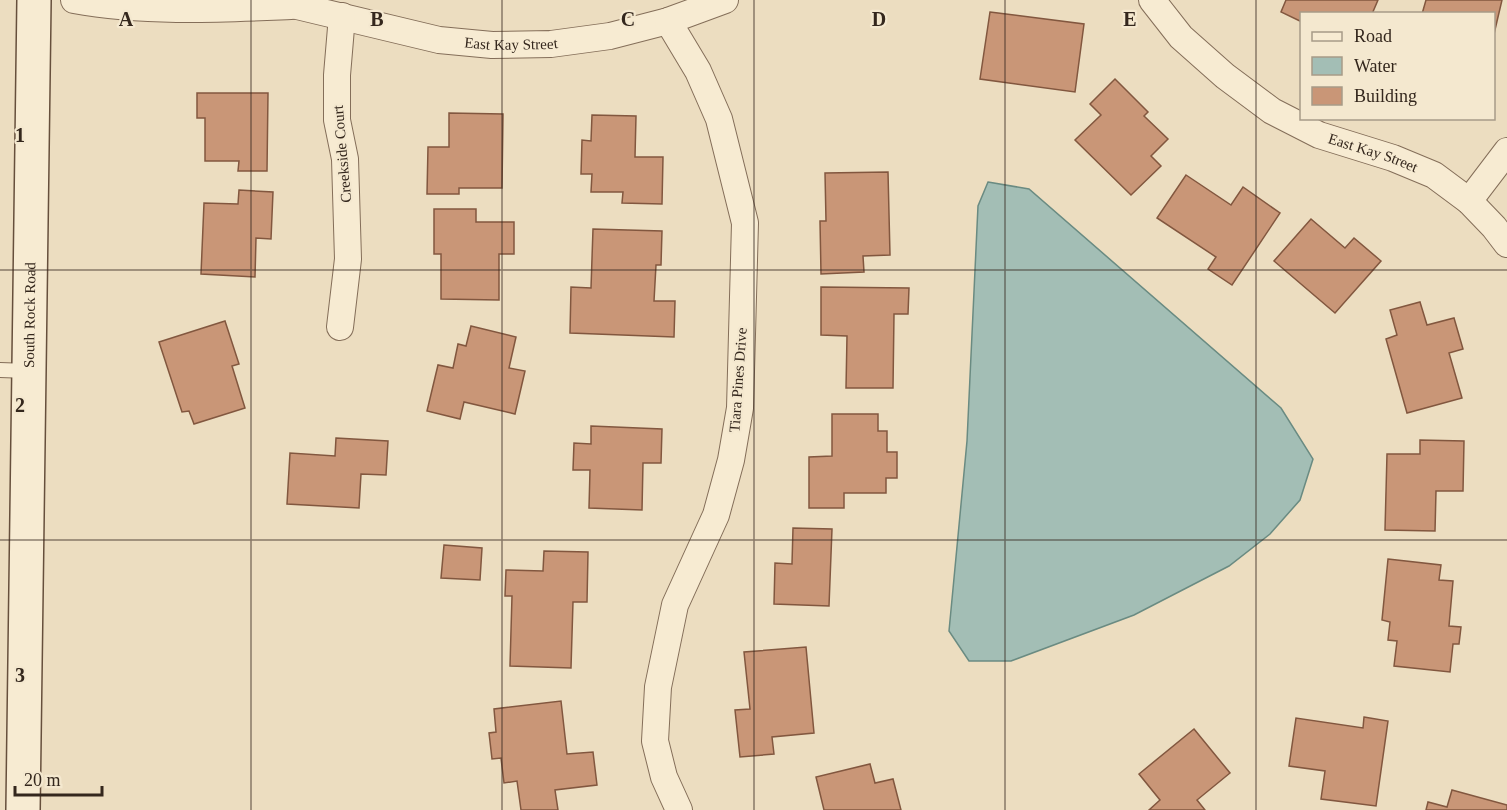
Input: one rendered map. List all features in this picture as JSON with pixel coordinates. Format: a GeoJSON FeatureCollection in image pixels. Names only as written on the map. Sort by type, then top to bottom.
{"type":"FeatureCollection","features":[{"type":"Feature","properties":{"kind":"main road","name":"South Rock Road"},"geometry":{"type":"LineString","coordinates":[[23,810],[14,371],[34,0]]}},
{"type":"Feature","properties":{"kind":"street","name":"East Kay Street"},"geometry":{"type":"LineString","coordinates":[[74,0],[108,6],[218,9],[283,3],[439,40],[492,45],[551,44],[610,36],[668,21],[725,0]]}},
{"type":"Feature","properties":{"kind":"street","name":"East Kay Street"},"geometry":{"type":"LineString","coordinates":[[1152,0],[1181,37],[1225,76],[1272,111],[1319,135],[1393,158],[1434,175],[1469,201],[1507,244]]}},
{"type":"Feature","properties":{"kind":"street","name":"Creekside Court"},"geometry":{"type":"LineString","coordinates":[[340,327],[348,259],[345,159],[337,120],[337,75],[342,16]]}},
{"type":"Feature","properties":{"kind":"street","name":"Tiara Pines Drive"},"geometry":{"type":"LineString","coordinates":[[668,21],[698,71],[719,119],[746,223],[740,408],[731,460],[716,515],[675,605],[658,687],[655,741],[664,777],[679,810]]}},
{"type":"Feature","properties":{"kind":"street"},"geometry":{"type":"LineString","coordinates":[[1469,201],[1507,151]]}},
{"type":"Feature","properties":{"kind":"water"},"geometry":{"type":"Polygon","coordinates":[[[988,182],[1029,189],[1281,408],[1313,459],[1300,500],[1270,534],[1229,566],[1134,615],[1011,661],[969,661],[949,631],[967,441],[978,206],[988,182]]]}},
{"type":"Feature","properties":{"kind":"building"},"geometry":{"type":"Polygon","coordinates":[[[1286,0],[1378,0],[1373,12],[1300,12],[1300,21],[1281,12],[1286,0]]]}},
{"type":"Feature","properties":{"kind":"building"},"geometry":{"type":"Polygon","coordinates":[[[1426,0],[1502,0],[1495,30],[1495,12],[1423,12],[1426,0]]]}},
{"type":"Feature","properties":{"kind":"building"},"geometry":{"type":"Polygon","coordinates":[[[990,12],[1084,24],[1075,92],[980,79],[990,12]]]}},
{"type":"Feature","properties":{"kind":"building"},"geometry":{"type":"Polygon","coordinates":[[[1115,79],[1148,112],[1144,116],[1168,139],[1151,156],[1161,166],[1131,195],[1075,140],[1101,115],[1090,104],[1115,79]]]}},
{"type":"Feature","properties":{"kind":"building"},"geometry":{"type":"Polygon","coordinates":[[[197,93],[268,93],[267,171],[238,171],[239,161],[205,161],[205,118],[197,118],[197,93]]]}},
{"type":"Feature","properties":{"kind":"building"},"geometry":{"type":"Polygon","coordinates":[[[449,113],[503,114],[502,188],[459,188],[459,194],[427,194],[428,147],[449,147],[449,113]]]}},
{"type":"Feature","properties":{"kind":"building"},"geometry":{"type":"Polygon","coordinates":[[[592,115],[636,116],[635,157],[663,157],[662,204],[622,203],[623,192],[591,192],[592,174],[581,174],[582,140],[591,141],[592,115]]]}},
{"type":"Feature","properties":{"kind":"building"},"geometry":{"type":"Polygon","coordinates":[[[888,172],[890,255],[863,256],[864,272],[821,274],[820,221],[826,221],[825,173],[888,172]]]}},
{"type":"Feature","properties":{"kind":"building"},"geometry":{"type":"Polygon","coordinates":[[[1186,175],[1231,205],[1243,187],[1280,213],[1232,285],[1208,269],[1216,257],[1157,218],[1186,175]]]}},
{"type":"Feature","properties":{"kind":"building"},"geometry":{"type":"Polygon","coordinates":[[[239,190],[273,192],[271,239],[256,238],[255,277],[201,274],[204,203],[238,204],[239,190]]]}},
{"type":"Feature","properties":{"kind":"building"},"geometry":{"type":"Polygon","coordinates":[[[434,209],[476,209],[476,222],[514,222],[514,254],[499,254],[499,300],[441,299],[441,254],[434,254],[434,209]]]}},
{"type":"Feature","properties":{"kind":"building"},"geometry":{"type":"Polygon","coordinates":[[[1311,219],[1345,248],[1354,238],[1381,261],[1335,313],[1274,261],[1311,219]]]}},
{"type":"Feature","properties":{"kind":"building"},"geometry":{"type":"Polygon","coordinates":[[[593,229],[662,231],[661,265],[656,265],[654,301],[675,301],[674,337],[570,333],[571,287],[591,288],[593,229]]]}},
{"type":"Feature","properties":{"kind":"building"},"geometry":{"type":"Polygon","coordinates":[[[821,287],[909,288],[908,314],[894,314],[893,388],[846,388],[847,336],[821,335],[821,287]]]}},
{"type":"Feature","properties":{"kind":"building"},"geometry":{"type":"Polygon","coordinates":[[[1420,302],[1427,325],[1454,318],[1463,349],[1449,353],[1462,398],[1407,413],[1386,339],[1397,335],[1390,310],[1420,302]]]}},
{"type":"Feature","properties":{"kind":"building"},"geometry":{"type":"Polygon","coordinates":[[[225,321],[239,364],[232,366],[245,408],[194,424],[189,411],[182,412],[159,342],[225,321]]]}},
{"type":"Feature","properties":{"kind":"building"},"geometry":{"type":"Polygon","coordinates":[[[471,326],[516,337],[509,368],[525,371],[515,414],[464,402],[460,419],[427,411],[438,365],[453,368],[458,344],[466,346],[471,326]]]}},
{"type":"Feature","properties":{"kind":"building"},"geometry":{"type":"Polygon","coordinates":[[[832,414],[878,414],[878,431],[887,431],[887,452],[897,452],[897,478],[886,478],[886,493],[844,493],[844,508],[809,508],[809,457],[832,456],[832,414]]]}},
{"type":"Feature","properties":{"kind":"building"},"geometry":{"type":"Polygon","coordinates":[[[591,426],[662,429],[661,463],[643,463],[642,510],[589,508],[590,470],[573,470],[574,443],[591,444],[591,426]]]}},
{"type":"Feature","properties":{"kind":"building"},"geometry":{"type":"Polygon","coordinates":[[[336,438],[388,441],[386,475],[361,474],[359,508],[287,504],[290,453],[335,456],[336,438]]]}},
{"type":"Feature","properties":{"kind":"building"},"geometry":{"type":"Polygon","coordinates":[[[1420,440],[1464,441],[1463,491],[1436,491],[1435,531],[1385,530],[1387,454],[1420,454],[1420,440]]]}},
{"type":"Feature","properties":{"kind":"building"},"geometry":{"type":"Polygon","coordinates":[[[793,528],[832,529],[829,606],[774,604],[775,563],[792,564],[793,528]]]}},
{"type":"Feature","properties":{"kind":"building"},"geometry":{"type":"Polygon","coordinates":[[[444,545],[482,548],[480,580],[441,578],[444,545]]]}},
{"type":"Feature","properties":{"kind":"building"},"geometry":{"type":"Polygon","coordinates":[[[544,551],[588,552],[587,602],[573,602],[571,668],[510,666],[512,596],[505,596],[506,570],[543,571],[544,551]]]}},
{"type":"Feature","properties":{"kind":"building"},"geometry":{"type":"Polygon","coordinates":[[[1388,559],[1441,565],[1439,580],[1453,581],[1449,626],[1461,627],[1459,644],[1453,644],[1450,672],[1394,666],[1397,641],[1388,640],[1390,622],[1382,620],[1388,559]]]}},
{"type":"Feature","properties":{"kind":"building"},"geometry":{"type":"Polygon","coordinates":[[[806,647],[814,733],[772,737],[774,754],[740,757],[735,710],[750,709],[744,652],[806,647]]]}},
{"type":"Feature","properties":{"kind":"building"},"geometry":{"type":"Polygon","coordinates":[[[561,701],[567,754],[593,752],[597,785],[555,790],[558,810],[521,810],[517,781],[504,783],[501,758],[492,759],[489,733],[496,732],[494,709],[561,701]]]}},
{"type":"Feature","properties":{"kind":"building"},"geometry":{"type":"Polygon","coordinates":[[[1364,717],[1388,721],[1376,806],[1321,799],[1325,771],[1289,766],[1296,718],[1363,728],[1364,717]]]}},
{"type":"Feature","properties":{"kind":"building"},"geometry":{"type":"Polygon","coordinates":[[[1194,729],[1230,773],[1197,800],[1205,810],[1149,810],[1160,800],[1139,774],[1194,729]]]}},
{"type":"Feature","properties":{"kind":"building"},"geometry":{"type":"Polygon","coordinates":[[[870,764],[875,783],[893,779],[901,810],[824,810],[816,777],[870,764]]]}},
{"type":"Feature","properties":{"kind":"building"},"geometry":{"type":"Polygon","coordinates":[[[1452,790],[1507,805],[1507,810],[1426,810],[1428,802],[1447,807],[1452,790]]]}}]}
